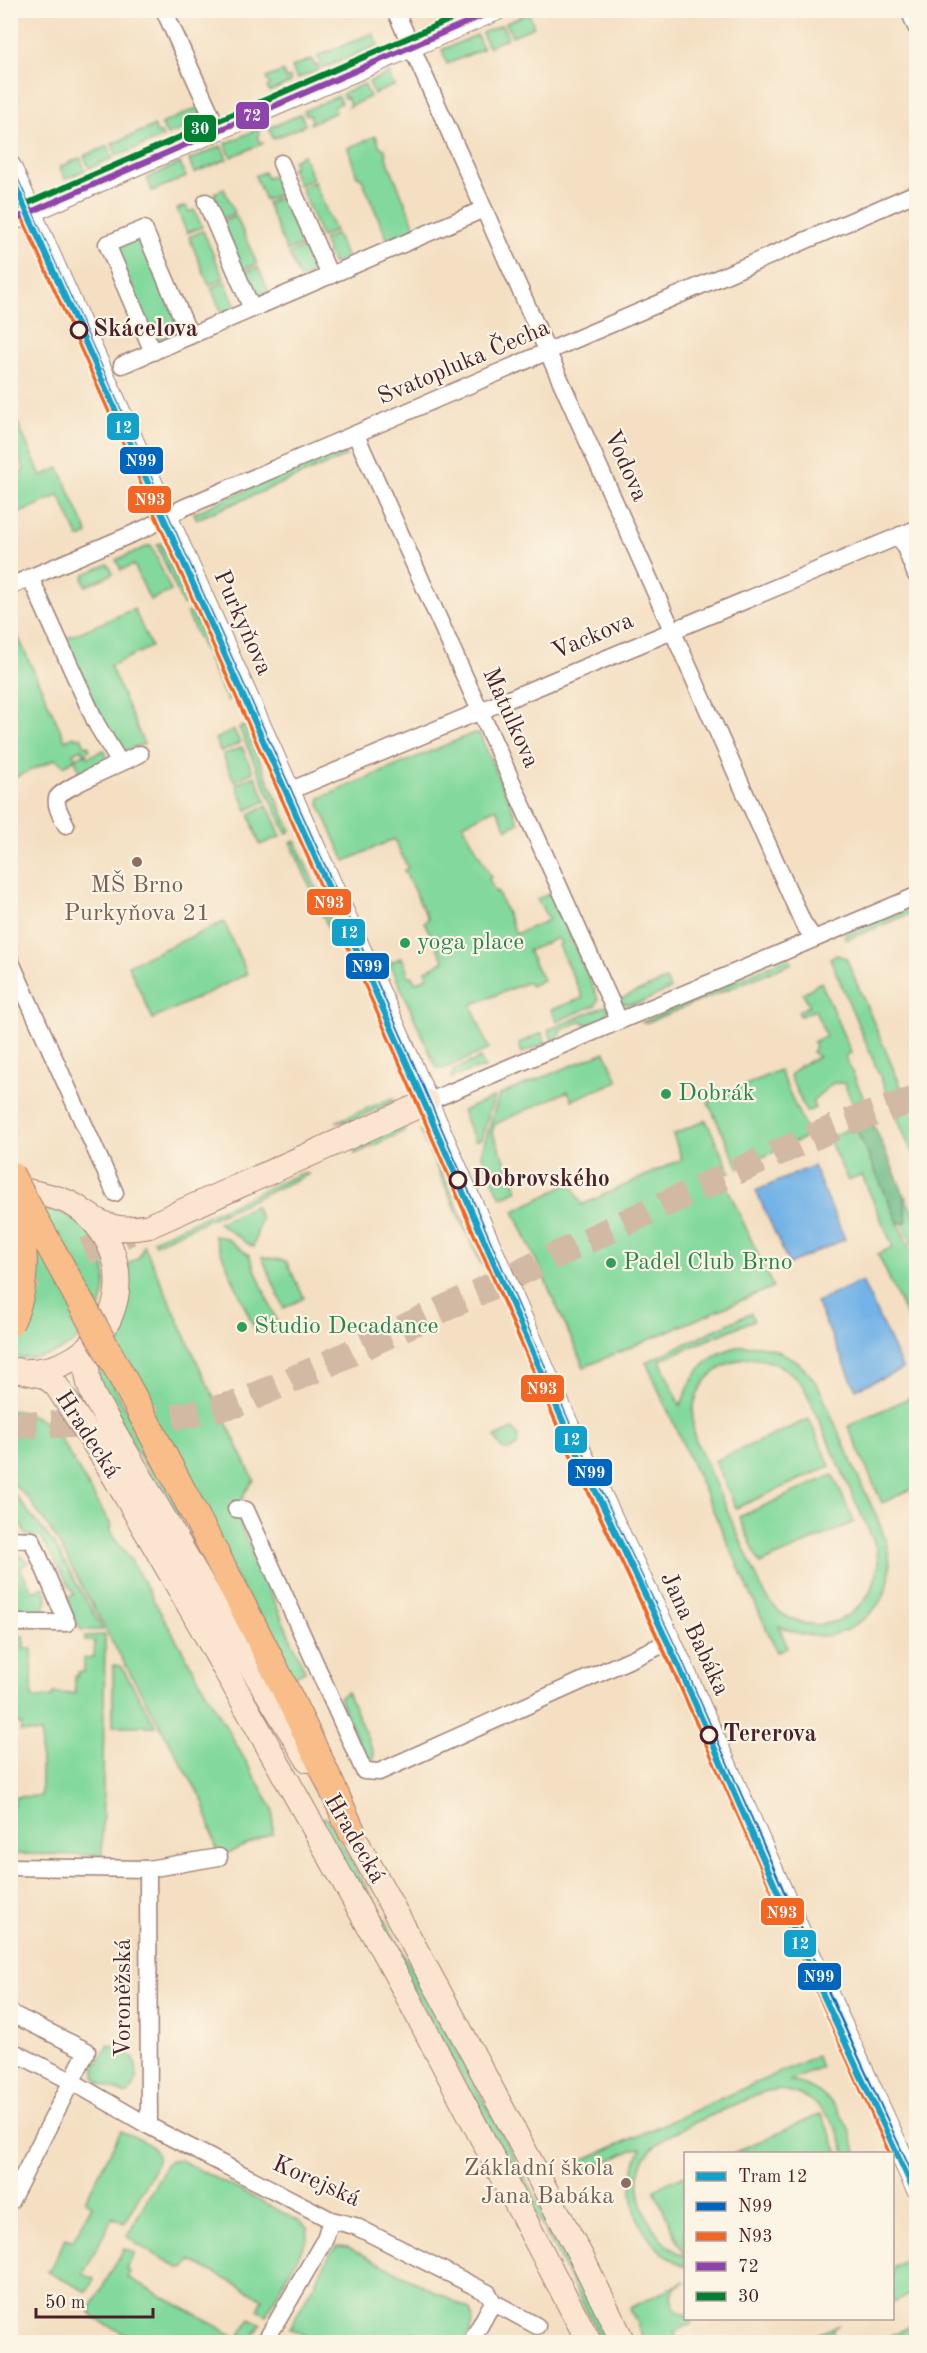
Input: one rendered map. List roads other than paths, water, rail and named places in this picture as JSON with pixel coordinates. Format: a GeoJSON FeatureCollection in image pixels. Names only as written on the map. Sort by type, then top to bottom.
{"type":"FeatureCollection","features":[{"type":"Feature","properties":{"kind":"highway"},"geometry":{"type":"LineString","coordinates":[[10,1174],[132,1397],[282,1681],[352,1832]]}},
{"type":"Feature","properties":{"kind":"highway"},"geometry":{"type":"LineString","coordinates":[[10,1186],[22,1235],[24,1265],[22,1286],[10,1323]]}},
{"type":"Feature","properties":{"kind":"main road"},"geometry":{"type":"LineString","coordinates":[[13,1370],[42,1370],[60,1365],[77,1357],[94,1342],[114,1310],[119,1266],[127,1249],[132,1241],[149,1226],[427,1102]]}},
{"type":"Feature","properties":{"kind":"main road"},"geometry":{"type":"LineString","coordinates":[[10,1186],[64,1200],[99,1223],[117,1229],[149,1226]]}},
{"type":"Feature","properties":{"kind":"main road"},"geometry":{"type":"LineString","coordinates":[[10,1194],[36,1193]]}},
{"type":"Feature","properties":{"kind":"main road"},"geometry":{"type":"LineString","coordinates":[[87,1214],[110,1244],[118,1278]]}},
{"type":"Feature","properties":{"kind":"main road","name":"Hradecká"},"geometry":{"type":"LineString","coordinates":[[94,1342],[86,1366],[94,1396],[227,1627],[352,1832],[583,2260],[622,2343]]}},
{"type":"Feature","properties":{"kind":"main road","name":"Hradecká"},"geometry":{"type":"LineString","coordinates":[[13,1370],[44,1376],[56,1384],[106,1462],[399,1980],[589,2343]]}},
{"type":"Feature","properties":{"kind":"street"},"geometry":{"type":"LineString","coordinates":[[164,10],[218,130]]}},
{"type":"Feature","properties":{"kind":"street","name":"Vodova"},"geometry":{"type":"LineString","coordinates":[[395,10],[803,923],[814,939]]}},
{"type":"Feature","properties":{"kind":"street"},"geometry":{"type":"LineString","coordinates":[[10,221],[496,10]]}},
{"type":"Feature","properties":{"kind":"street"},"geometry":{"type":"LineString","coordinates":[[909,10],[916,27]]}},
{"type":"Feature","properties":{"kind":"street"},"geometry":{"type":"LineString","coordinates":[[281,163],[330,276]]}},
{"type":"Feature","properties":{"kind":"street","name":"Purkyňova"},"geometry":{"type":"LineString","coordinates":[[10,166],[427,1102]]}},
{"type":"Feature","properties":{"kind":"street","name":"Svatopluka Čecha"},"geometry":{"type":"LineString","coordinates":[[10,586],[167,518],[183,508],[916,193]]}},
{"type":"Feature","properties":{"kind":"street"},"geometry":{"type":"LineString","coordinates":[[206,202],[252,309]]}},
{"type":"Feature","properties":{"kind":"street"},"geometry":{"type":"LineString","coordinates":[[122,365],[484,209]]}},
{"type":"Feature","properties":{"kind":"street"},"geometry":{"type":"LineString","coordinates":[[153,352],[107,244],[144,229],[190,336]]}},
{"type":"Feature","properties":{"kind":"street","name":"Matulkova"},"geometry":{"type":"LineString","coordinates":[[356,435],[619,1020]]}},
{"type":"Feature","properties":{"kind":"street","name":"Vackova"},"geometry":{"type":"LineString","coordinates":[[289,791],[916,528]]}},
{"type":"Feature","properties":{"kind":"street"},"geometry":{"type":"LineString","coordinates":[[900,535],[916,575]]}},
{"type":"Feature","properties":{"kind":"street"},"geometry":{"type":"LineString","coordinates":[[30,577],[97,725],[120,763]]}},
{"type":"Feature","properties":{"kind":"street"},"geometry":{"type":"LineString","coordinates":[[66,825],[56,800],[59,795],[140,754]]}},
{"type":"Feature","properties":{"kind":"street"},"geometry":{"type":"LineString","coordinates":[[427,1102],[916,896]]}},
{"type":"Feature","properties":{"kind":"street"},"geometry":{"type":"LineString","coordinates":[[10,960],[115,1193]]}},
{"type":"Feature","properties":{"kind":"street","name":"Jana Babáka"},"geometry":{"type":"LineString","coordinates":[[427,1102],[572,1434],[671,1641],[822,1982],[916,2187]]}},
{"type":"Feature","properties":{"kind":"street"},"geometry":{"type":"LineString","coordinates":[[236,1509],[246,1510],[364,1771],[379,1772],[671,1641]]}},
{"type":"Feature","properties":{"kind":"street"},"geometry":{"type":"LineString","coordinates":[[10,1539],[32,1540],[67,1623],[10,1623]]}},
{"type":"Feature","properties":{"kind":"street"},"geometry":{"type":"LineString","coordinates":[[10,1867],[148,1869],[183,1861],[219,1857]]}},
{"type":"Feature","properties":{"kind":"street","name":"Voroněžská"},"geometry":{"type":"LineString","coordinates":[[148,1869],[149,2126]]}},
{"type":"Feature","properties":{"kind":"street"},"geometry":{"type":"LineString","coordinates":[[10,2013],[87,2051],[10,2202]]}},
{"type":"Feature","properties":{"kind":"street","name":"Korejská"},"geometry":{"type":"LineString","coordinates":[[10,2050],[73,2082],[149,2126],[331,2220],[355,2226],[488,2293],[493,2302],[537,2326]]}},
{"type":"Feature","properties":{"kind":"street"},"geometry":{"type":"LineString","coordinates":[[265,2343],[325,2240],[331,2220]]}},
{"type":"Feature","properties":{"kind":"street"},"geometry":{"type":"LineString","coordinates":[[471,2343],[493,2302]]}},
{"type":"Feature","properties":{"kind":"water"},"geometry":{"type":"Polygon","coordinates":[[[813,1166],[845,1239],[789,1264],[756,1191],[813,1166]]]}},
{"type":"Feature","properties":{"kind":"water"},"geometry":{"type":"Polygon","coordinates":[[[862,1281],[903,1369],[856,1389],[816,1302],[862,1281]]]}},
{"type":"Feature","properties":{"kind":"tunnel"},"geometry":{"type":"LineString","coordinates":[[10,1425],[124,1424],[187,1415],[237,1404],[325,1365],[658,1207],[842,1124],[916,1099]]}},
{"type":"Feature","properties":{"kind":"tunnel"},"geometry":{"type":"LineString","coordinates":[[10,1285],[130,1232]]}},
{"type":"Feature","properties":{"kind":"tram line","name":"12"},"geometry":{"type":"LineString","coordinates":[[10,174],[399,1045],[569,1435],[676,1660],[818,1984],[916,2195]]}},
{"type":"Feature","properties":{"kind":"place","name":"Skácelova"},"geometry":{"type":"Point","coordinates":[79,330]}},
{"type":"Feature","properties":{"kind":"place","name":"MŠ Brno Purkyňova 21"},"geometry":{"type":"Point","coordinates":[137,862]}},
{"type":"Feature","properties":{"kind":"place","name":"yoga place"},"geometry":{"type":"Point","coordinates":[405,943]}},
{"type":"Feature","properties":{"kind":"place","name":"Dobrák"},"geometry":{"type":"Point","coordinates":[666,1094]}},
{"type":"Feature","properties":{"kind":"place","name":"Dobrovského"},"geometry":{"type":"Point","coordinates":[458,1180]}},
{"type":"Feature","properties":{"kind":"place","name":"Padel Club Brno"},"geometry":{"type":"Point","coordinates":[611,1263]}},
{"type":"Feature","properties":{"kind":"place","name":"Studio Decadance"},"geometry":{"type":"Point","coordinates":[242,1327]}},
{"type":"Feature","properties":{"kind":"place","name":"Tererova"},"geometry":{"type":"Point","coordinates":[709,1735]}},
{"type":"Feature","properties":{"kind":"place","name":"Základní škola Jana Babáka"},"geometry":{"type":"Point","coordinates":[626,2183]}}]}
